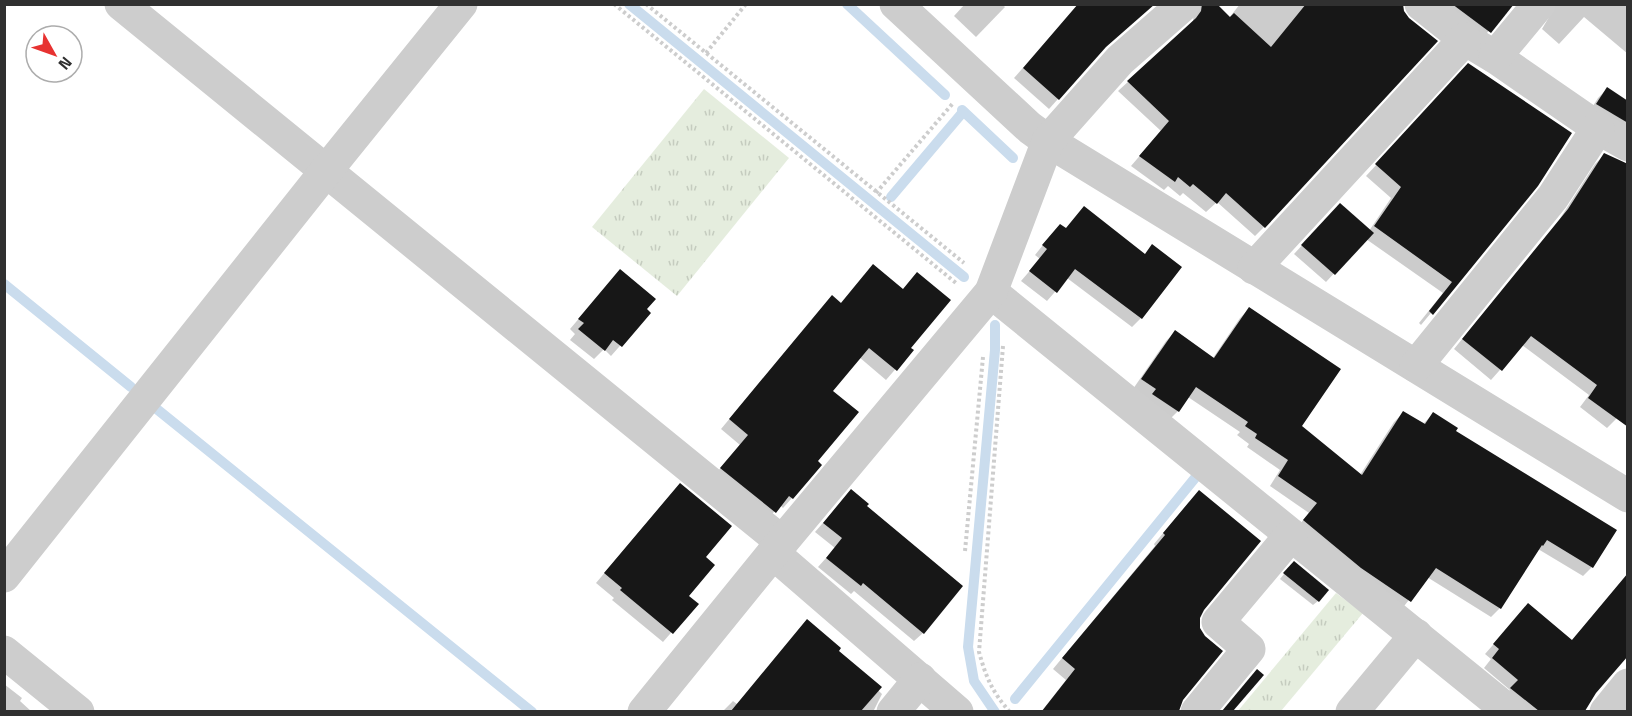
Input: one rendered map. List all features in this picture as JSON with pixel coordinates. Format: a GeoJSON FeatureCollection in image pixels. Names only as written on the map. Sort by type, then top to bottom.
{"type":"FeatureCollection","features":[{"type":"Feature","properties":{"kind":"street"},"geometry":{"type":"LineString","coordinates":[[121,4],[326,171],[778,548],[957,711]]}},
{"type":"Feature","properties":{"kind":"street"},"geometry":{"type":"LineString","coordinates":[[4,576],[461,4]]}},
{"type":"Feature","properties":{"kind":"street"},"geometry":{"type":"LineString","coordinates":[[896,4],[1030,128],[1048,141],[1628,496]]}},
{"type":"Feature","properties":{"kind":"street"},"geometry":{"type":"LineString","coordinates":[[644,711],[778,548],[989,302],[1048,141],[1120,60],[1184,4]]}},
{"type":"Feature","properties":{"kind":"street"},"geometry":{"type":"LineString","coordinates":[[1421,4],[1465,39],[1628,146]]}},
{"type":"Feature","properties":{"kind":"street"},"geometry":{"type":"LineString","coordinates":[[1495,57],[1539,4]]}},
{"type":"Feature","properties":{"kind":"street"},"geometry":{"type":"LineString","coordinates":[[1254,268],[1465,39]]}},
{"type":"Feature","properties":{"kind":"street"},"geometry":{"type":"LineString","coordinates":[[1416,366],[1553,197],[1598,128]]}},
{"type":"Feature","properties":{"kind":"street"},"geometry":{"type":"LineString","coordinates":[[989,302],[1291,535],[1510,711]]}},
{"type":"Feature","properties":{"kind":"street"},"geometry":{"type":"LineString","coordinates":[[1197,711],[1250,649],[1218,622],[1291,535]]}},
{"type":"Feature","properties":{"kind":"street"},"geometry":{"type":"LineString","coordinates":[[1352,711],[1416,635]]}},
{"type":"Feature","properties":{"kind":"street"},"geometry":{"type":"LineString","coordinates":[[4,652],[78,711]]}},
{"type":"Feature","properties":{"kind":"street"},"geometry":{"type":"LineString","coordinates":[[893,711],[920,679]]}},
{"type":"Feature","properties":{"kind":"street"},"geometry":{"type":"LineString","coordinates":[[1606,711],[1628,685]]}},
{"type":"Feature","properties":{"kind":"path"},"geometry":{"type":"LineString","coordinates":[[614,4],[960,285],[989,302]]}},
{"type":"Feature","properties":{"kind":"path"},"geometry":{"type":"LineString","coordinates":[[646,4],[977,273],[989,302],[1005,325],[979,651],[986,678],[999,700],[1010,711]]}},
{"type":"Feature","properties":{"kind":"path"},"geometry":{"type":"LineString","coordinates":[[706,53],[746,4]]}},
{"type":"Feature","properties":{"kind":"path"},"geometry":{"type":"LineString","coordinates":[[876,193],[975,77]]}},
{"type":"Feature","properties":{"kind":"path"},"geometry":{"type":"LineString","coordinates":[[965,551],[989,302]]}},
{"type":"Feature","properties":{"kind":"green space"},"geometry":{"type":"Polygon","coordinates":[[[704,89],[789,158],[677,296],[592,227],[704,89]]]}},
{"type":"Feature","properties":{"kind":"green space"},"geometry":{"type":"Polygon","coordinates":[[[1336,593],[1363,613],[1281,711],[1237,712],[1336,593]]]}},
{"type":"Feature","properties":{"kind":"building"},"geometry":{"type":"Polygon","coordinates":[[[1078,4],[1155,4],[1106,47],[1059,100],[1023,68],[1078,4]]]}},
{"type":"Feature","properties":{"kind":"building"},"geometry":{"type":"Polygon","coordinates":[[[1202,4],[1217,4],[1230,17],[1234,13],[1271,47],[1306,4],[1403,4],[1404,11],[1409,18],[1438,41],[1265,228],[1226,193],[1217,204],[1193,184],[1190,187],[1178,177],[1175,182],[1139,156],[1169,121],[1127,81],[1196,18],[1201,11],[1202,4]]]}},
{"type":"Feature","properties":{"kind":"building"},"geometry":{"type":"Polygon","coordinates":[[[1452,4],[1514,4],[1491,33],[1452,4]]]}},
{"type":"Feature","properties":{"kind":"building"},"geometry":{"type":"Polygon","coordinates":[[[1468,63],[1572,133],[1538,186],[1433,315],[1429,311],[1452,282],[1374,226],[1401,187],[1375,164],[1468,63]]]}},
{"type":"Feature","properties":{"kind":"building"},"geometry":{"type":"Polygon","coordinates":[[[1607,87],[1628,101],[1628,123],[1596,104],[1607,87]]]}},
{"type":"Feature","properties":{"kind":"building"},"geometry":{"type":"Polygon","coordinates":[[[1604,153],[1628,164],[1628,427],[1588,398],[1597,385],[1531,336],[1502,371],[1462,339],[1568,209],[1604,153]]]}},
{"type":"Feature","properties":{"kind":"building"},"geometry":{"type":"Polygon","coordinates":[[[1340,203],[1374,233],[1335,275],[1301,245],[1340,203]]]}},
{"type":"Feature","properties":{"kind":"building"},"geometry":{"type":"Polygon","coordinates":[[[1084,206],[1145,254],[1152,244],[1182,267],[1142,319],[1075,269],[1057,293],[1029,271],[1047,249],[1042,245],[1060,224],[1066,228],[1084,206]]]}},
{"type":"Feature","properties":{"kind":"building"},"geometry":{"type":"Polygon","coordinates":[[[873,264],[903,289],[917,272],[951,300],[911,348],[914,350],[897,371],[869,348],[833,391],[859,412],[818,461],[822,465],[793,499],[789,496],[776,513],[720,468],[748,435],[729,419],[832,295],[841,303],[873,264]]]}},
{"type":"Feature","properties":{"kind":"building"},"geometry":{"type":"Polygon","coordinates":[[[620,269],[656,299],[647,309],[651,313],[622,347],[613,340],[605,351],[578,329],[584,323],[578,319],[620,269]]]}},
{"type":"Feature","properties":{"kind":"building"},"geometry":{"type":"Polygon","coordinates":[[[1249,307],[1341,369],[1302,426],[1362,475],[1403,411],[1425,424],[1433,412],[1458,428],[1456,431],[1617,530],[1593,568],[1547,540],[1501,609],[1436,568],[1411,602],[1361,568],[1303,520],[1317,503],[1278,476],[1288,460],[1255,438],[1257,434],[1245,426],[1248,422],[1196,387],[1179,412],[1152,394],[1156,389],[1141,379],[1175,330],[1214,358],[1249,307]]]}},
{"type":"Feature","properties":{"kind":"building"},"geometry":{"type":"Polygon","coordinates":[[[680,483],[732,526],[706,557],[715,565],[689,596],[699,604],[673,634],[620,590],[622,588],[604,573],[680,483]]]}},
{"type":"Feature","properties":{"kind":"building"},"geometry":{"type":"Polygon","coordinates":[[[851,489],[869,504],[867,506],[963,586],[924,634],[863,583],[861,586],[826,558],[842,538],[823,523],[851,489]]]}},
{"type":"Feature","properties":{"kind":"building"},"geometry":{"type":"Polygon","coordinates":[[[1199,490],[1261,541],[1204,610],[1200,618],[1200,628],[1205,636],[1223,651],[1183,700],[1179,711],[1042,711],[1075,669],[1062,658],[1165,535],[1163,533],[1199,490]]]}},
{"type":"Feature","properties":{"kind":"building"},"geometry":{"type":"Polygon","coordinates":[[[1294,561],[1329,590],[1319,602],[1283,573],[1294,561]]]}},
{"type":"Feature","properties":{"kind":"building"},"geometry":{"type":"Polygon","coordinates":[[[1628,573],[1628,656],[1596,693],[1585,711],[1539,711],[1510,688],[1518,680],[1492,658],[1499,649],[1493,644],[1528,603],[1572,640],[1628,573]]]}},
{"type":"Feature","properties":{"kind":"building"},"geometry":{"type":"Polygon","coordinates":[[[807,619],[841,648],[839,651],[882,687],[861,711],[731,711],[807,619]]]}},
{"type":"Feature","properties":{"kind":"building"},"geometry":{"type":"Polygon","coordinates":[[[1257,669],[1264,675],[1233,711],[1222,711],[1257,669]]]}},
{"type":"Feature","properties":{"kind":"waterway"},"geometry":{"type":"LineString","coordinates":[[629,4],[964,277]]}},
{"type":"Feature","properties":{"kind":"waterway"},"geometry":{"type":"LineString","coordinates":[[847,4],[945,95]]}},
{"type":"Feature","properties":{"kind":"waterway"},"geometry":{"type":"LineString","coordinates":[[962,110],[1013,158]]}},
{"type":"Feature","properties":{"kind":"waterway"},"geometry":{"type":"LineString","coordinates":[[891,197],[963,112]]}},
{"type":"Feature","properties":{"kind":"waterway"},"geometry":{"type":"LineString","coordinates":[[4,284],[131,387]]}},
{"type":"Feature","properties":{"kind":"waterway"},"geometry":{"type":"LineString","coordinates":[[995,325],[995,350],[968,647],[974,681],[995,712]]}},
{"type":"Feature","properties":{"kind":"waterway"},"geometry":{"type":"LineString","coordinates":[[153,406],[532,712]]}},
{"type":"Feature","properties":{"kind":"waterway"},"geometry":{"type":"LineString","coordinates":[[1015,699],[1195,478]]}}]}
